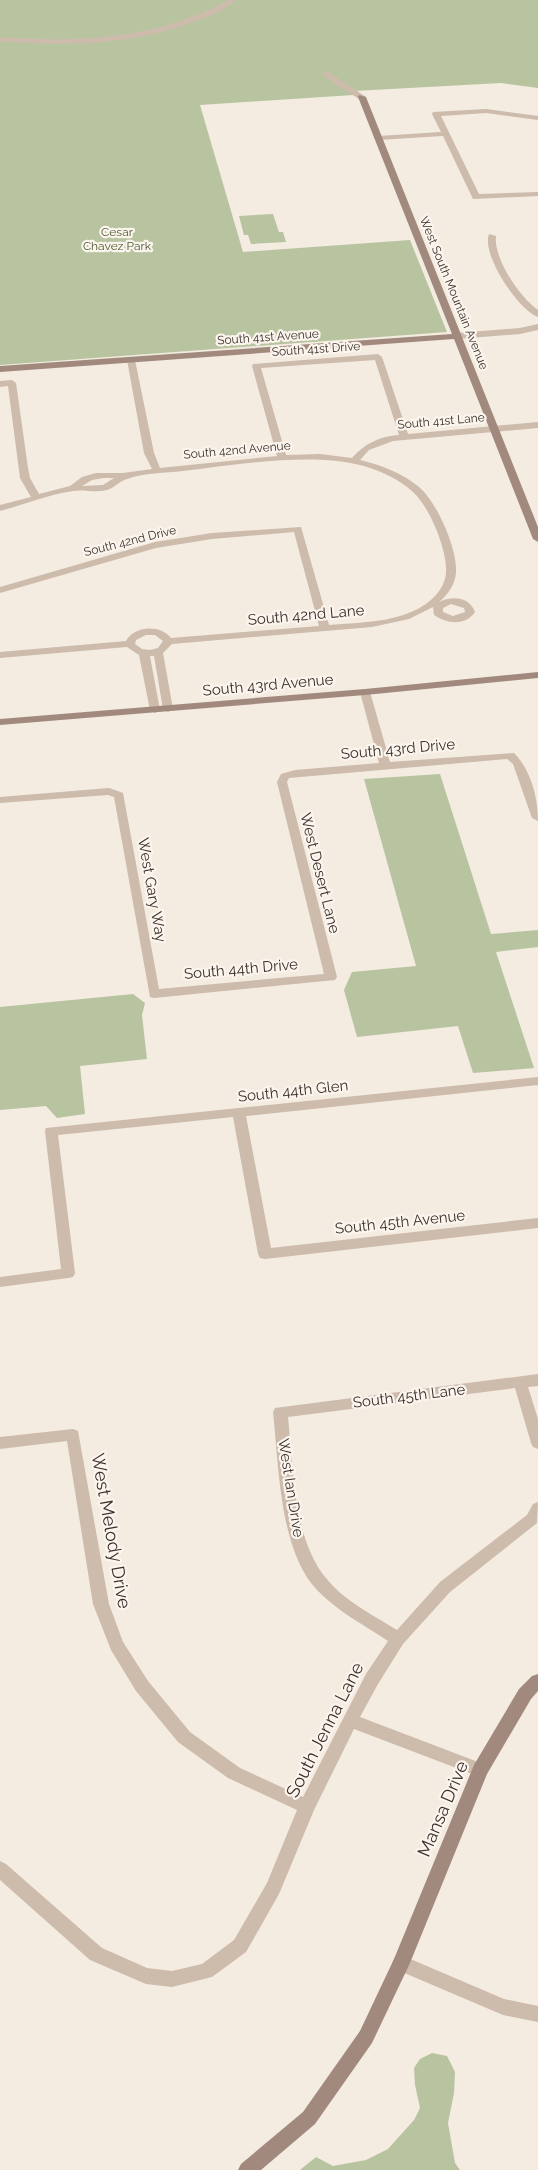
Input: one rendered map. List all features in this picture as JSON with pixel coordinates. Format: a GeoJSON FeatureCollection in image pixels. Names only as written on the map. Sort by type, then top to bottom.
{"type":"FeatureCollection","features":[{"type":"Feature","properties":{"kind":"street"},"geometry":{"type":"LineString","coordinates":[[0,39],[59,42],[106,40],[175,26],[208,13],[233,0]]}},
{"type":"Feature","properties":{"kind":"street","name":"West South Mountain Avenue"},"geometry":{"type":"LineString","coordinates":[[326,74],[362,98],[538,539]]}},
{"type":"Feature","properties":{"kind":"street"},"geometry":{"type":"LineString","coordinates":[[538,118],[486,112],[436,114],[476,198],[538,194]]}},
{"type":"Feature","properties":{"kind":"street"},"geometry":{"type":"LineString","coordinates":[[378,138],[446,134]]}},
{"type":"Feature","properties":{"kind":"street"},"geometry":{"type":"LineString","coordinates":[[492,236],[491,244],[511,290],[527,308],[538,314]]}},
{"type":"Feature","properties":{"kind":"street","name":"South 41st Avenue"},"geometry":{"type":"LineString","coordinates":[[0,369],[457,336],[520,331],[538,327]]}},
{"type":"Feature","properties":{"kind":"street","name":"South 41st Drive"},"geometry":{"type":"LineString","coordinates":[[282,459],[256,366],[378,357],[404,436]]}},
{"type":"Feature","properties":{"kind":"street"},"geometry":{"type":"LineString","coordinates":[[131,360],[149,453],[157,471]]}},
{"type":"Feature","properties":{"kind":"street"},"geometry":{"type":"LineString","coordinates":[[0,384],[12,383],[25,478],[36,498]]}},
{"type":"Feature","properties":{"kind":"street","name":"South 41st Lane"},"geometry":{"type":"LineString","coordinates":[[354,461],[366,448],[392,438],[538,425]]}},
{"type":"Feature","properties":{"kind":"street","name":"South 42nd Avenue"},"geometry":{"type":"LineString","coordinates":[[0,508],[73,488],[95,489],[106,487],[123,476],[157,471],[318,457],[354,461],[392,474],[418,490],[431,506],[452,572],[446,591],[438,603]]}},
{"type":"Feature","properties":{"kind":"street","name":"South 42nd Drive"},"geometry":{"type":"LineString","coordinates":[[0,590],[155,545],[212,536],[298,529],[325,628]]}},
{"type":"Feature","properties":{"kind":"street","name":"South 42nd Lane"},"geometry":{"type":"LineString","coordinates":[[0,655],[130,644],[135,635],[145,632],[160,633],[168,641],[390,621],[406,617],[438,603]]}},
{"type":"Feature","properties":{"kind":"street"},"geometry":{"type":"LineString","coordinates":[[130,644],[135,650],[144,653],[158,652],[166,647],[168,641]]}},
{"type":"Feature","properties":{"kind":"street"},"geometry":{"type":"LineString","coordinates":[[158,652],[168,708]]}},
{"type":"Feature","properties":{"kind":"street"},"geometry":{"type":"LineString","coordinates":[[144,653],[155,710]]}},
{"type":"Feature","properties":{"kind":"street","name":"South 43rd Avenue"},"geometry":{"type":"LineString","coordinates":[[0,722],[365,692],[538,675]]}},
{"type":"Feature","properties":{"kind":"street"},"geometry":{"type":"LineString","coordinates":[[365,692],[385,765]]}},
{"type":"Feature","properties":{"kind":"street","name":"South 43rd Drive"},"geometry":{"type":"LineString","coordinates":[[285,776],[295,773],[505,754],[514,757],[518,762],[538,818]]}},
{"type":"Feature","properties":{"kind":"street","name":"West Desert Lane"},"geometry":{"type":"LineString","coordinates":[[285,776],[282,782],[331,977]]}},
{"type":"Feature","properties":{"kind":"street","name":"West Gary Way"},"geometry":{"type":"LineString","coordinates":[[0,800],[109,790],[116,792],[121,797],[154,994]]}},
{"type":"Feature","properties":{"kind":"street","name":"South 44th Drive"},"geometry":{"type":"LineString","coordinates":[[154,994],[331,977]]}},
{"type":"Feature","properties":{"kind":"street","name":"South 44th Glen"},"geometry":{"type":"LineString","coordinates":[[0,1282],[68,1273],[51,1131],[538,1082]]}},
{"type":"Feature","properties":{"kind":"street","name":"South 45th Avenue"},"geometry":{"type":"LineString","coordinates":[[239,1113],[265,1254],[538,1224]]}},
{"type":"Feature","properties":{"kind":"street","name":"South 45th Lane"},"geometry":{"type":"LineString","coordinates":[[280,1412],[538,1380]]}},
{"type":"Feature","properties":{"kind":"street"},"geometry":{"type":"LineString","coordinates":[[520,1382],[538,1443]]}},
{"type":"Feature","properties":{"kind":"street","name":"West Ian Drive"},"geometry":{"type":"LineString","coordinates":[[280,1412],[295,1532],[304,1558],[320,1583],[358,1613],[398,1639]]}},
{"type":"Feature","properties":{"kind":"street","name":"West Melody Drive"},"geometry":{"type":"LineString","coordinates":[[0,1443],[73,1435],[101,1604],[116,1645],[142,1686],[184,1737],[234,1773],[307,1807]]}},
{"type":"Feature","properties":{"kind":"street","name":"South Jenna Lane"},"geometry":{"type":"LineString","coordinates":[[0,1869],[96,1954],[146,1976],[172,1980],[206,1971],[240,1946],[273,1888],[307,1807],[350,1720],[372,1679],[398,1639],[445,1587],[532,1519],[538,1508]]}},
{"type":"Feature","properties":{"kind":"street","name":"Mansa Drive"},"geometry":{"type":"LineString","coordinates":[[247,2170],[309,2118],[366,2037],[401,1963],[480,1770],[524,1694],[538,1681]]}},
{"type":"Feature","properties":{"kind":"street"},"geometry":{"type":"LineString","coordinates":[[350,1720],[480,1770]]}},
{"type":"Feature","properties":{"kind":"street"},"geometry":{"type":"LineString","coordinates":[[401,1963],[503,2007],[538,2014]]}},
{"type":"Feature","properties":{"kind":"green space","name":"Cesar Chavez Park"},"geometry":{"type":"Polygon","coordinates":[[[0,0],[538,0],[538,88],[501,83],[354,91],[353,95],[200,105],[243,252],[410,240],[447,332],[0,365],[0,0]]]}},
{"type":"Feature","properties":{"kind":"green space"},"geometry":{"type":"Polygon","coordinates":[[[273,214],[279,232],[283,232],[286,242],[251,244],[248,235],[244,235],[239,216],[273,214]]]}},
{"type":"Feature","properties":{"kind":"green space"},"geometry":{"type":"Polygon","coordinates":[[[440,774],[491,934],[538,930],[538,947],[496,952],[534,1068],[473,1073],[458,1026],[357,1037],[344,990],[352,972],[416,966],[364,779],[440,774]]]}},
{"type":"Feature","properties":{"kind":"green space"},"geometry":{"type":"Polygon","coordinates":[[[133,994],[145,1003],[142,1015],[147,1059],[80,1066],[85,1114],[57,1118],[46,1106],[0,1110],[0,1007],[133,994]]]}},
{"type":"Feature","properties":{"kind":"green space"},"geometry":{"type":"Polygon","coordinates":[[[432,2053],[447,2056],[455,2072],[454,2093],[448,2123],[455,2163],[460,2170],[300,2170],[316,2157],[333,2166],[366,2160],[388,2149],[414,2120],[420,2108],[415,2085],[414,2068],[420,2059],[432,2053]]]}}]}
